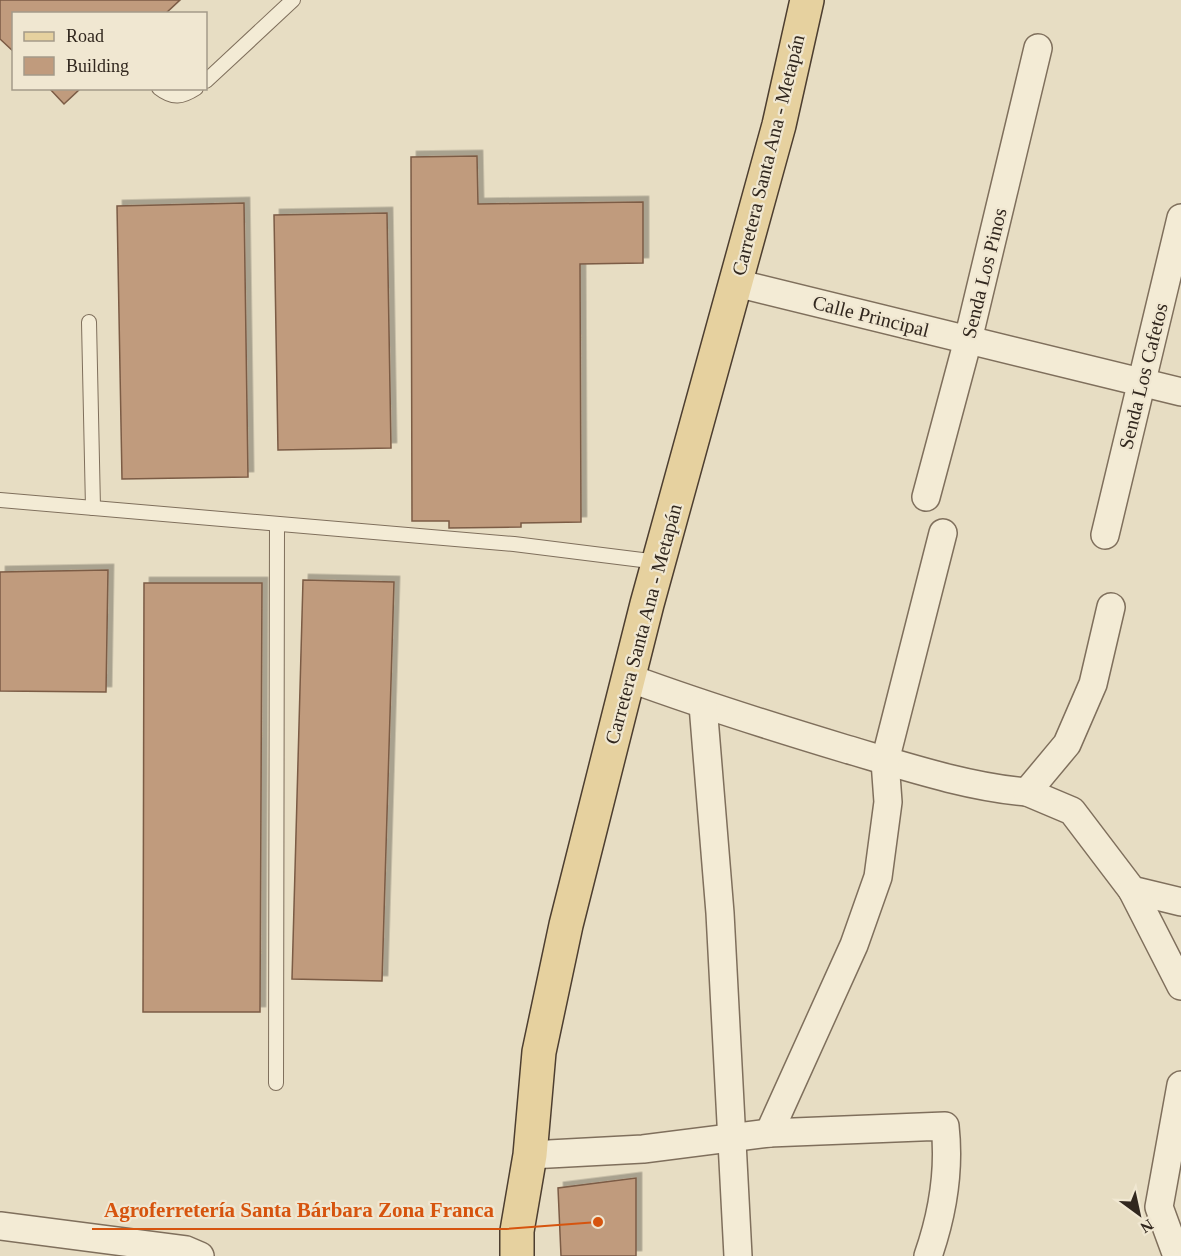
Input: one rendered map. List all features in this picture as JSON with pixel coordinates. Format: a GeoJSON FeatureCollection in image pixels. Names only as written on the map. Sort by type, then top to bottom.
{"type":"FeatureCollection","features":[{"type":"Feature","properties":{"kind":"main road","name":"Carretera Santa Ana - Metapán"},"geometry":{"type":"LineString","coordinates":[[517,1256],[517,1231],[530,1155],[540,1052],[566,925],[658,562],[779,125],[807,0]]}},
{"type":"Feature","properties":{"kind":"street","name":"Senda Los Pinos"},"geometry":{"type":"LineString","coordinates":[[926,497],[968,340],[1038,48]]}},
{"type":"Feature","properties":{"kind":"street","name":"Senda Los Cafetos"},"geometry":{"type":"LineString","coordinates":[[1104,535],[1181,218]]}},
{"type":"Feature","properties":{"kind":"street","name":"Calle Principal"},"geometry":{"type":"LineString","coordinates":[[736,283],[1181,392]]}},
{"type":"Feature","properties":{"kind":"street"},"geometry":{"type":"LineString","coordinates":[[769,1133],[854,945],[878,877],[888,802],[885,761],[943,533]]}},
{"type":"Feature","properties":{"kind":"street"},"geometry":{"type":"LineString","coordinates":[[1028,792],[1067,744],[1093,684],[1111,607]]}},
{"type":"Feature","properties":{"kind":"street"},"geometry":{"type":"LineString","coordinates":[[629,678],[703,705],[885,761],[1003,790],[1028,792],[1072,811],[1132,890],[1181,987]]}},
{"type":"Feature","properties":{"kind":"street"},"geometry":{"type":"LineString","coordinates":[[703,705],[720,913],[738,1256]]}},
{"type":"Feature","properties":{"kind":"street"},"geometry":{"type":"LineString","coordinates":[[1132,890],[1181,902]]}},
{"type":"Feature","properties":{"kind":"street"},"geometry":{"type":"LineString","coordinates":[[1177,1256],[1159,1207],[1181,1085]]}},
{"type":"Feature","properties":{"kind":"street"},"geometry":{"type":"LineString","coordinates":[[530,1155],[643,1149],[769,1133],[945,1126],[948,1158],[945,1188],[928,1256]]}},
{"type":"Feature","properties":{"kind":"street"},"geometry":{"type":"LineString","coordinates":[[0,1226],[187,1254]]}},
{"type":"Feature","properties":{"kind":"lane"},"geometry":{"type":"LineString","coordinates":[[207,80],[293,0]]}},
{"type":"Feature","properties":{"kind":"lane"},"geometry":{"type":"LineString","coordinates":[[162,90],[170,96],[177,97],[192,90]]}},
{"type":"Feature","properties":{"kind":"lane"},"geometry":{"type":"LineString","coordinates":[[89,322],[93,508]]}},
{"type":"Feature","properties":{"kind":"lane"},"geometry":{"type":"LineString","coordinates":[[0,500],[514,544],[658,562]]}},
{"type":"Feature","properties":{"kind":"lane"},"geometry":{"type":"LineString","coordinates":[[276,1083],[277,524]]}},
{"type":"Feature","properties":{"kind":"building"},"geometry":{"type":"Polygon","coordinates":[[[0,0],[180,0],[167,12],[12,12],[12,50],[0,39],[0,0]]]}},
{"type":"Feature","properties":{"kind":"building"},"geometry":{"type":"Polygon","coordinates":[[[51,90],[79,90],[64,104],[51,90]]]}},
{"type":"Feature","properties":{"kind":"building"},"geometry":{"type":"Polygon","coordinates":[[[477,156],[478,204],[643,202],[643,263],[580,264],[581,522],[521,523],[521,527],[449,528],[449,521],[412,521],[411,157],[477,156]]]}},
{"type":"Feature","properties":{"kind":"building"},"geometry":{"type":"Polygon","coordinates":[[[244,203],[248,477],[122,479],[117,206],[244,203]]]}},
{"type":"Feature","properties":{"kind":"building"},"geometry":{"type":"Polygon","coordinates":[[[387,213],[391,448],[278,450],[274,215],[387,213]]]}},
{"type":"Feature","properties":{"kind":"building"},"geometry":{"type":"Polygon","coordinates":[[[108,570],[106,692],[0,691],[0,572],[108,570]]]}},
{"type":"Feature","properties":{"kind":"building"},"geometry":{"type":"Polygon","coordinates":[[[303,580],[394,582],[382,981],[292,979],[303,580]]]}},
{"type":"Feature","properties":{"kind":"building"},"geometry":{"type":"Polygon","coordinates":[[[144,583],[262,583],[260,1012],[143,1012],[144,583]]]}},
{"type":"Feature","properties":{"kind":"building"},"geometry":{"type":"Polygon","coordinates":[[[636,1178],[636,1256],[561,1256],[558,1188],[636,1178]]]}},
{"type":"Feature","properties":{"kind":"place","name":"Agroferretería Santa Bárbara Zona Franca"},"geometry":{"type":"Point","coordinates":[598,1222]}}]}
